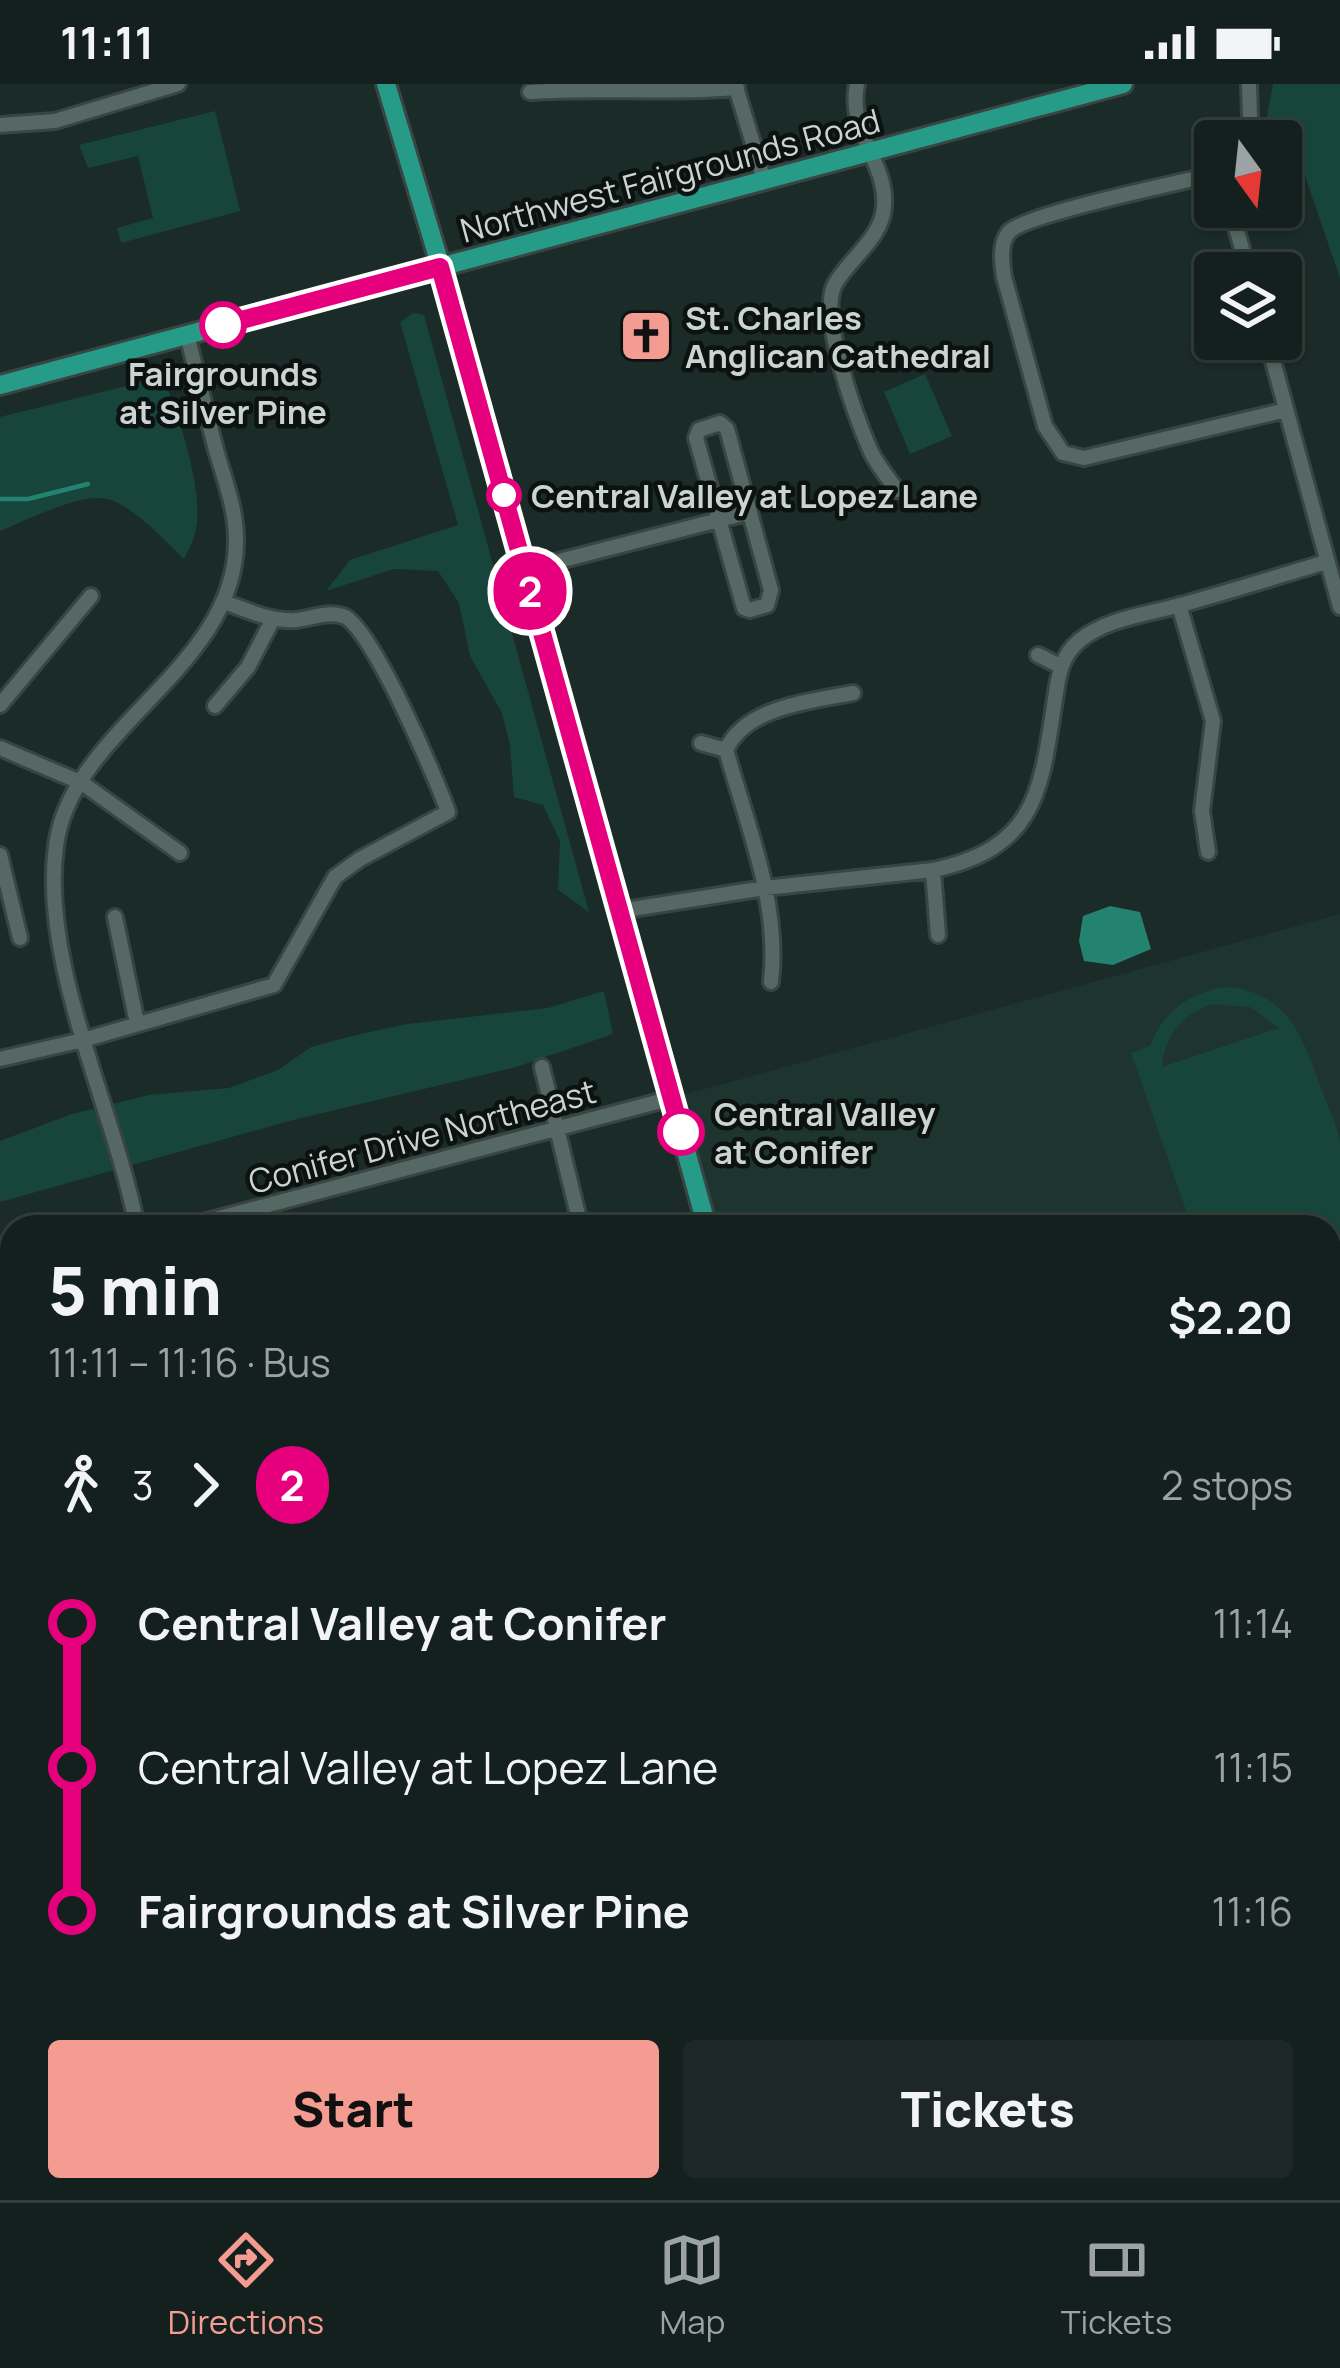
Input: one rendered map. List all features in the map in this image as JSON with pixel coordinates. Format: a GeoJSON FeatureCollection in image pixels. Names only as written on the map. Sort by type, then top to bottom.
{"type":"FeatureCollection","features":[{"type":"Feature","properties":{"kind":"main road"},"geometry":{"type":"LineString","coordinates":[[386,84],[704,1215]]}},
{"type":"Feature","properties":{"kind":"main road","name":"Northwest Fairgrounds Road"},"geometry":{"type":"LineString","coordinates":[[0,385],[1123,84]]}},
{"type":"Feature","properties":{"kind":"street"},"geometry":{"type":"LineString","coordinates":[[0,125],[56,121],[178,84]]}},
{"type":"Feature","properties":{"kind":"street"},"geometry":{"type":"LineString","coordinates":[[857,84],[853,103],[881,182],[884,209],[871,238],[835,284],[829,309],[871,452],[897,490]]}},
{"type":"Feature","properties":{"kind":"street"},"geometry":{"type":"LineString","coordinates":[[1247,120],[1249,84]]}},
{"type":"Feature","properties":{"kind":"street"},"geometry":{"type":"LineString","coordinates":[[530,92],[593,87],[672,94],[736,86],[764,180]]}},
{"type":"Feature","properties":{"kind":"street"},"geometry":{"type":"LineString","coordinates":[[1194,179],[1046,217],[1012,229],[1006,236],[1001,255],[1004,277],[1046,426],[1063,453],[1084,458],[1286,410]]}},
{"type":"Feature","properties":{"kind":"street"},"geometry":{"type":"LineString","coordinates":[[133,1215],[83,1040],[53,889],[63,814],[96,761],[178,669],[224,602],[236,539],[187,335]]}},
{"type":"Feature","properties":{"kind":"street"},"geometry":{"type":"LineString","coordinates":[[1273,360],[1340,607]]}},
{"type":"Feature","properties":{"kind":"street"},"geometry":{"type":"LineString","coordinates":[[720,423],[727,429],[750,512],[771,590],[771,599],[758,609],[743,608],[718,520],[696,438],[708,425],[720,423]]}},
{"type":"Feature","properties":{"kind":"street"},"geometry":{"type":"LineString","coordinates":[[524,570],[750,512]]}},
{"type":"Feature","properties":{"kind":"street"},"geometry":{"type":"LineString","coordinates":[[619,911],[765,888],[933,870],[987,850],[1010,837],[1027,815],[1047,749],[1060,666],[1077,642],[1095,631],[1326,562]]}},
{"type":"Feature","properties":{"kind":"street"},"geometry":{"type":"LineString","coordinates":[[0,705],[92,596]]}},
{"type":"Feature","properties":{"kind":"street"},"geometry":{"type":"LineString","coordinates":[[0,1059],[274,985],[335,877],[448,812],[437,779],[373,647],[355,623],[340,614],[273,619],[224,602]]}},
{"type":"Feature","properties":{"kind":"street"},"geometry":{"type":"LineString","coordinates":[[1180,605],[1213,721],[1202,811],[1208,852]]}},
{"type":"Feature","properties":{"kind":"street"},"geometry":{"type":"LineString","coordinates":[[215,706],[248,667],[273,619]]}},
{"type":"Feature","properties":{"kind":"street"},"geometry":{"type":"LineString","coordinates":[[1038,655],[1060,666]]}},
{"type":"Feature","properties":{"kind":"street"},"geometry":{"type":"LineString","coordinates":[[771,982],[775,954],[765,888],[726,750],[732,735],[748,722],[853,693]]}},
{"type":"Feature","properties":{"kind":"street"},"geometry":{"type":"LineString","coordinates":[[701,743],[726,750]]}},
{"type":"Feature","properties":{"kind":"street"},"geometry":{"type":"LineString","coordinates":[[0,748],[82,783],[180,853]]}},
{"type":"Feature","properties":{"kind":"street"},"geometry":{"type":"LineString","coordinates":[[0,855],[20,938]]}},
{"type":"Feature","properties":{"kind":"street"},"geometry":{"type":"LineString","coordinates":[[933,870],[938,934]]}},
{"type":"Feature","properties":{"kind":"street"},"geometry":{"type":"LineString","coordinates":[[115,917],[137,1023]]}},
{"type":"Feature","properties":{"kind":"street"},"geometry":{"type":"LineString","coordinates":[[542,1066],[578,1215]]}},
{"type":"Feature","properties":{"kind":"street","name":"Conifer Drive Northeast"},"geometry":{"type":"LineString","coordinates":[[229,1215],[672,1098]]}},
{"type":"Feature","properties":{"kind":"shaded area"},"geometry":{"type":"Polygon","coordinates":[[[1273,84],[1340,84],[1340,278],[1302,167],[1302,120],[1266,120],[1273,84]]]}},
{"type":"Feature","properties":{"kind":"shaded area"},"geometry":{"type":"Polygon","coordinates":[[[215,111],[240,211],[121,243],[117,228],[153,218],[138,156],[88,168],[79,145],[215,111]]]}},
{"type":"Feature","properties":{"kind":"shaded area"},"geometry":{"type":"Polygon","coordinates":[[[413,313],[424,315],[589,912],[558,890],[560,841],[543,805],[514,797],[502,713],[470,656],[459,603],[438,571],[394,569],[326,591],[350,560],[458,525],[400,322],[413,313]]]}},
{"type":"Feature","properties":{"kind":"shaded area"},"geometry":{"type":"Polygon","coordinates":[[[925,374],[952,436],[910,454],[884,392],[925,374]]]}},
{"type":"Feature","properties":{"kind":"shaded area"},"geometry":{"type":"Polygon","coordinates":[[[163,377],[183,432],[197,498],[195,533],[184,559],[134,513],[100,498],[64,505],[0,531],[0,417],[163,377]]]}},
{"type":"Feature","properties":{"kind":"shaded area"},"geometry":{"type":"Polygon","coordinates":[[[1110,906],[1140,912],[1151,949],[1113,965],[1084,961],[1079,941],[1083,916],[1110,906]]]}},
{"type":"Feature","properties":{"kind":"shaded area"},"geometry":{"type":"Polygon","coordinates":[[[1340,914],[1340,1215],[704,1215],[672,1098],[1340,914]]]}},
{"type":"Feature","properties":{"kind":"shaded area"},"geometry":{"type":"Polygon","coordinates":[[[1226,987],[1247,990],[1264,997],[1290,1020],[1307,1051],[1340,1141],[1340,1215],[1188,1215],[1131,1053],[1150,1046],[1162,1023],[1200,994],[1226,987]],[[1213,1004],[1177,1027],[1162,1067],[1279,1028],[1250,1007],[1213,1004]]]}},
{"type":"Feature","properties":{"kind":"shaded area"},"geometry":{"type":"Polygon","coordinates":[[[604,991],[613,1034],[516,1067],[293,1120],[0,1202],[0,1141],[72,1114],[149,1095],[229,1088],[278,1070],[311,1047],[352,1036],[407,1024],[548,1008],[604,991]]]}},
{"type":"Feature","properties":{"kind":"waterway"},"geometry":{"type":"LineString","coordinates":[[0,499],[28,499],[88,484]]}},
{"type":"Feature","properties":{"kind":"bus line","name":"2"},"geometry":{"type":"LineString","coordinates":[[223,325],[440,267],[681,1132]]}},
{"type":"Feature","properties":{"kind":"place","name":"Fairgrounds at Silver Pine"},"geometry":{"type":"Point","coordinates":[223,325]}},
{"type":"Feature","properties":{"kind":"place","name":"St. Charles Anglican Cathedral"},"geometry":{"type":"Point","coordinates":[646,336]}},
{"type":"Feature","properties":{"kind":"place","name":"Central Valley at Lopez Lane"},"geometry":{"type":"Point","coordinates":[504,495]}},
{"type":"Feature","properties":{"kind":"place","name":"Central Valley at Conifer"},"geometry":{"type":"Point","coordinates":[681,1132]}}]}
